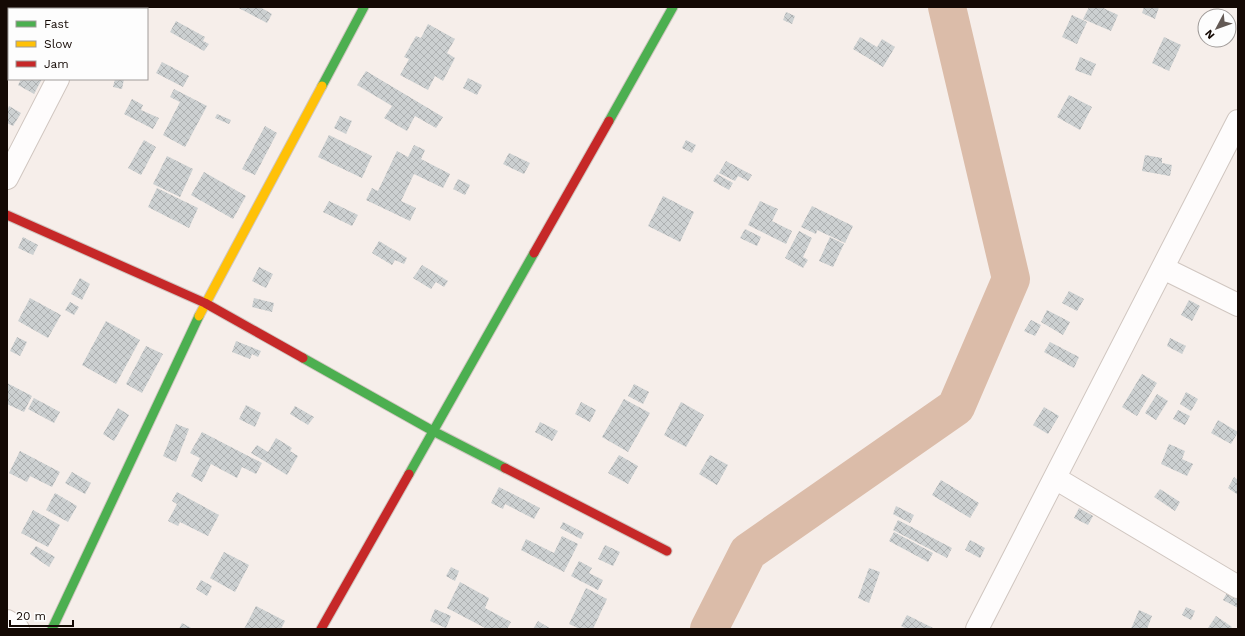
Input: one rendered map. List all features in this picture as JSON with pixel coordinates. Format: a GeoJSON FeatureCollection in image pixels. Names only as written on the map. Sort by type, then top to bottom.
{"type":"FeatureCollection","features":[{"type":"Feature","properties":{"kind":"street"},"geometry":{"type":"LineString","coordinates":[[52,629],[205,303],[364,7]]}},
{"type":"Feature","properties":{"kind":"street"},"geometry":{"type":"LineString","coordinates":[[321,629],[673,7]]}},
{"type":"Feature","properties":{"kind":"street"},"geometry":{"type":"LineString","coordinates":[[7,178],[57,80]]}},
{"type":"Feature","properties":{"kind":"street"},"geometry":{"type":"LineString","coordinates":[[977,629],[1238,121]]}},
{"type":"Feature","properties":{"kind":"street"},"geometry":{"type":"LineString","coordinates":[[7,215],[205,303],[433,431],[667,550]]}},
{"type":"Feature","properties":{"kind":"street"},"geometry":{"type":"LineString","coordinates":[[1163,268],[1238,305]]}},
{"type":"Feature","properties":{"kind":"street"},"geometry":{"type":"LineString","coordinates":[[1055,478],[1238,587]]}},
{"type":"Feature","properties":{"kind":"street"},"geometry":{"type":"LineString","coordinates":[[7,620],[18,629]]}},
{"type":"Feature","properties":{"kind":"building"},"geometry":{"type":"Polygon","coordinates":[[[237,7],[260,7],[272,14],[267,23],[237,7]]]}},
{"type":"Feature","properties":{"kind":"building"},"geometry":{"type":"Polygon","coordinates":[[[1089,7],[1101,7],[1118,15],[1111,31],[1083,19],[1089,7]]]}},
{"type":"Feature","properties":{"kind":"building"},"geometry":{"type":"Polygon","coordinates":[[[1144,7],[1159,7],[1155,19],[1142,13],[1144,7]]]}},
{"type":"Feature","properties":{"kind":"building"},"geometry":{"type":"Polygon","coordinates":[[[786,12],[795,16],[792,24],[783,20],[786,12]]]}},
{"type":"Feature","properties":{"kind":"building"},"geometry":{"type":"Polygon","coordinates":[[[1072,15],[1087,22],[1077,44],[1062,37],[1072,15]]]}},
{"type":"Feature","properties":{"kind":"building"},"geometry":{"type":"Polygon","coordinates":[[[176,21],[205,37],[203,41],[209,44],[204,51],[170,32],[176,21]]]}},
{"type":"Feature","properties":{"kind":"building"},"geometry":{"type":"Polygon","coordinates":[[[428,24],[455,39],[447,53],[455,58],[443,81],[435,76],[428,90],[400,75],[409,59],[404,57],[416,36],[421,38],[428,24]]]}},
{"type":"Feature","properties":{"kind":"building"},"geometry":{"type":"Polygon","coordinates":[[[860,37],[877,47],[882,39],[895,47],[883,67],[853,49],[860,37]]]}},
{"type":"Feature","properties":{"kind":"building"},"geometry":{"type":"Polygon","coordinates":[[[1164,37],[1181,45],[1169,71],[1152,63],[1164,37]]]}},
{"type":"Feature","properties":{"kind":"building"},"geometry":{"type":"Polygon","coordinates":[[[7,48],[8,64],[7,66],[7,48]]]}},
{"type":"Feature","properties":{"kind":"building"},"geometry":{"type":"Polygon","coordinates":[[[1080,57],[1096,64],[1091,76],[1075,70],[1080,57]]]}},
{"type":"Feature","properties":{"kind":"building"},"geometry":{"type":"Polygon","coordinates":[[[162,62],[189,76],[183,87],[156,73],[162,62]]]}},
{"type":"Feature","properties":{"kind":"building"},"geometry":{"type":"Polygon","coordinates":[[[366,71],[443,117],[436,128],[415,116],[407,131],[384,118],[392,106],[357,85],[366,71]]]}},
{"type":"Feature","properties":{"kind":"building"},"geometry":{"type":"Polygon","coordinates":[[[468,78],[482,85],[477,95],[463,88],[468,78]]]}},
{"type":"Feature","properties":{"kind":"building"},"geometry":{"type":"Polygon","coordinates":[[[20,80],[41,80],[34,94],[18,85],[20,80]]]}},
{"type":"Feature","properties":{"kind":"building"},"geometry":{"type":"Polygon","coordinates":[[[115,80],[124,80],[122,89],[113,87],[115,80]]]}},
{"type":"Feature","properties":{"kind":"building"},"geometry":{"type":"Polygon","coordinates":[[[174,89],[207,106],[185,147],[163,135],[180,102],[170,97],[174,89]]]}},
{"type":"Feature","properties":{"kind":"building"},"geometry":{"type":"Polygon","coordinates":[[[1069,95],[1092,107],[1080,130],[1057,117],[1069,95]]]}},
{"type":"Feature","properties":{"kind":"building"},"geometry":{"type":"Polygon","coordinates":[[[132,99],[143,105],[141,110],[159,118],[153,129],[124,114],[132,99]]]}},
{"type":"Feature","properties":{"kind":"building"},"geometry":{"type":"Polygon","coordinates":[[[9,106],[21,113],[13,126],[7,123],[7,111],[9,106]]]}},
{"type":"Feature","properties":{"kind":"building"},"geometry":{"type":"Polygon","coordinates":[[[217,114],[231,120],[229,124],[215,118],[217,114]]]}},
{"type":"Feature","properties":{"kind":"building"},"geometry":{"type":"Polygon","coordinates":[[[340,116],[352,121],[346,134],[334,128],[340,116]]]}},
{"type":"Feature","properties":{"kind":"building"},"geometry":{"type":"Polygon","coordinates":[[[265,126],[277,133],[255,175],[242,169],[265,126]]]}},
{"type":"Feature","properties":{"kind":"building"},"geometry":{"type":"Polygon","coordinates":[[[329,135],[372,156],[362,178],[318,157],[329,135]]]}},
{"type":"Feature","properties":{"kind":"building"},"geometry":{"type":"Polygon","coordinates":[[[144,140],[156,147],[141,175],[128,168],[144,140]]]}},
{"type":"Feature","properties":{"kind":"building"},"geometry":{"type":"Polygon","coordinates":[[[686,140],[696,145],[692,153],[682,148],[686,140]]]}},
{"type":"Feature","properties":{"kind":"building"},"geometry":{"type":"Polygon","coordinates":[[[414,145],[425,150],[421,159],[450,174],[443,188],[414,174],[401,201],[416,208],[410,221],[366,200],[372,188],[378,191],[397,151],[408,157],[414,145]]]}},
{"type":"Feature","properties":{"kind":"building"},"geometry":{"type":"Polygon","coordinates":[[[509,153],[530,163],[524,174],[503,164],[509,153]]]}},
{"type":"Feature","properties":{"kind":"building"},"geometry":{"type":"Polygon","coordinates":[[[1145,155],[1162,158],[1162,163],[1172,165],[1170,176],[1142,171],[1145,155]]]}},
{"type":"Feature","properties":{"kind":"building"},"geometry":{"type":"Polygon","coordinates":[[[167,156],[193,169],[180,197],[153,184],[167,156]]]}},
{"type":"Feature","properties":{"kind":"building"},"geometry":{"type":"Polygon","coordinates":[[[726,161],[752,175],[748,181],[738,176],[735,181],[719,173],[726,161]]]}},
{"type":"Feature","properties":{"kind":"building"},"geometry":{"type":"Polygon","coordinates":[[[204,172],[246,196],[233,219],[191,195],[204,172]]]}},
{"type":"Feature","properties":{"kind":"building"},"geometry":{"type":"Polygon","coordinates":[[[717,174],[733,183],[729,190],[713,181],[717,174]]]}},
{"type":"Feature","properties":{"kind":"building"},"geometry":{"type":"Polygon","coordinates":[[[458,179],[470,185],[465,195],[453,189],[458,179]]]}},
{"type":"Feature","properties":{"kind":"building"},"geometry":{"type":"Polygon","coordinates":[[[157,188],[198,208],[189,228],[148,207],[157,188]]]}},
{"type":"Feature","properties":{"kind":"building"},"geometry":{"type":"Polygon","coordinates":[[[663,196],[694,212],[680,242],[648,226],[663,196]]]}},
{"type":"Feature","properties":{"kind":"building"},"geometry":{"type":"Polygon","coordinates":[[[329,201],[358,215],[352,226],[323,212],[329,201]]]}},
{"type":"Feature","properties":{"kind":"building"},"geometry":{"type":"Polygon","coordinates":[[[760,201],[778,209],[772,221],[792,231],[786,244],[748,225],[760,201]]]}},
{"type":"Feature","properties":{"kind":"building"},"geometry":{"type":"Polygon","coordinates":[[[812,206],[853,226],[845,243],[817,230],[816,234],[801,227],[812,206]]]}},
{"type":"Feature","properties":{"kind":"building"},"geometry":{"type":"Polygon","coordinates":[[[745,229],[761,237],[757,246],[740,238],[745,229]]]}},
{"type":"Feature","properties":{"kind":"building"},"geometry":{"type":"Polygon","coordinates":[[[799,231],[812,238],[803,257],[808,260],[803,268],[785,258],[799,231]]]}},
{"type":"Feature","properties":{"kind":"building"},"geometry":{"type":"Polygon","coordinates":[[[23,237],[38,245],[33,255],[18,248],[23,237]]]}},
{"type":"Feature","properties":{"kind":"building"},"geometry":{"type":"Polygon","coordinates":[[[830,237],[844,244],[833,267],[819,261],[830,237]]]}},
{"type":"Feature","properties":{"kind":"building"},"geometry":{"type":"Polygon","coordinates":[[[379,241],[407,258],[404,264],[395,260],[392,265],[372,253],[379,241]]]}},
{"type":"Feature","properties":{"kind":"building"},"geometry":{"type":"Polygon","coordinates":[[[422,265],[448,281],[444,287],[436,282],[431,289],[413,278],[422,265]]]}},
{"type":"Feature","properties":{"kind":"building"},"geometry":{"type":"Polygon","coordinates":[[[259,267],[273,274],[266,288],[252,281],[259,267]]]}},
{"type":"Feature","properties":{"kind":"building"},"geometry":{"type":"Polygon","coordinates":[[[80,278],[90,284],[82,300],[71,294],[80,278]]]}},
{"type":"Feature","properties":{"kind":"building"},"geometry":{"type":"Polygon","coordinates":[[[1069,291],[1084,299],[1077,311],[1062,303],[1069,291]]]}},
{"type":"Feature","properties":{"kind":"building"},"geometry":{"type":"Polygon","coordinates":[[[30,298],[61,315],[48,338],[18,321],[30,298]]]}},
{"type":"Feature","properties":{"kind":"building"},"geometry":{"type":"Polygon","coordinates":[[[254,298],[274,303],[272,312],[252,307],[254,298]]]}},
{"type":"Feature","properties":{"kind":"building"},"geometry":{"type":"Polygon","coordinates":[[[1189,300],[1200,306],[1192,321],[1181,315],[1189,300]]]}},
{"type":"Feature","properties":{"kind":"building"},"geometry":{"type":"Polygon","coordinates":[[[70,302],[79,307],[74,315],[65,310],[70,302]]]}},
{"type":"Feature","properties":{"kind":"building"},"geometry":{"type":"Polygon","coordinates":[[[1047,310],[1070,322],[1063,335],[1041,322],[1047,310]]]}},
{"type":"Feature","properties":{"kind":"building"},"geometry":{"type":"Polygon","coordinates":[[[1031,320],[1041,325],[1035,336],[1024,331],[1031,320]]]}},
{"type":"Feature","properties":{"kind":"building"},"geometry":{"type":"Polygon","coordinates":[[[106,321],[140,340],[116,384],[82,365],[106,321]]]}},
{"type":"Feature","properties":{"kind":"building"},"geometry":{"type":"Polygon","coordinates":[[[17,337],[27,342],[20,356],[10,351],[17,337]]]}},
{"type":"Feature","properties":{"kind":"building"},"geometry":{"type":"Polygon","coordinates":[[[1170,338],[1186,346],[1182,354],[1167,346],[1170,338]]]}},
{"type":"Feature","properties":{"kind":"building"},"geometry":{"type":"Polygon","coordinates":[[[236,341],[261,351],[258,357],[252,354],[250,359],[232,352],[236,341]]]}},
{"type":"Feature","properties":{"kind":"building"},"geometry":{"type":"Polygon","coordinates":[[[1050,342],[1079,357],[1074,368],[1044,352],[1050,342]]]}},
{"type":"Feature","properties":{"kind":"building"},"geometry":{"type":"Polygon","coordinates":[[[146,346],[163,354],[142,393],[126,384],[146,346]]]}},
{"type":"Feature","properties":{"kind":"building"},"geometry":{"type":"Polygon","coordinates":[[[1142,374],[1157,383],[1137,416],[1122,407],[1142,374]]]}},
{"type":"Feature","properties":{"kind":"building"},"geometry":{"type":"Polygon","coordinates":[[[7,383],[32,396],[24,412],[7,404],[7,383]]]}},
{"type":"Feature","properties":{"kind":"building"},"geometry":{"type":"Polygon","coordinates":[[[634,384],[649,392],[643,404],[628,396],[634,384]]]}},
{"type":"Feature","properties":{"kind":"building"},"geometry":{"type":"Polygon","coordinates":[[[1186,392],[1198,399],[1191,411],[1180,404],[1186,392]]]}},
{"type":"Feature","properties":{"kind":"building"},"geometry":{"type":"Polygon","coordinates":[[[1157,394],[1168,401],[1156,420],[1145,413],[1157,394]]]}},
{"type":"Feature","properties":{"kind":"building"},"geometry":{"type":"Polygon","coordinates":[[[34,398],[60,412],[54,423],[28,409],[34,398]]]}},
{"type":"Feature","properties":{"kind":"building"},"geometry":{"type":"Polygon","coordinates":[[[624,399],[650,413],[628,452],[602,437],[624,399]]]}},
{"type":"Feature","properties":{"kind":"building"},"geometry":{"type":"Polygon","coordinates":[[[581,402],[596,410],[590,422],[575,414],[581,402]]]}},
{"type":"Feature","properties":{"kind":"building"},"geometry":{"type":"Polygon","coordinates":[[[681,402],[704,415],[686,447],[664,435],[681,402]]]}},
{"type":"Feature","properties":{"kind":"building"},"geometry":{"type":"Polygon","coordinates":[[[246,405],[261,413],[255,427],[239,419],[246,405]]]}},
{"type":"Feature","properties":{"kind":"building"},"geometry":{"type":"Polygon","coordinates":[[[295,406],[314,417],[308,425],[290,414],[295,406]]]}},
{"type":"Feature","properties":{"kind":"building"},"geometry":{"type":"Polygon","coordinates":[[[1044,407],[1059,416],[1048,434],[1033,425],[1044,407]]]}},
{"type":"Feature","properties":{"kind":"building"},"geometry":{"type":"Polygon","coordinates":[[[118,408],[129,415],[114,441],[103,434],[118,408]]]}},
{"type":"Feature","properties":{"kind":"building"},"geometry":{"type":"Polygon","coordinates":[[[1178,410],[1190,416],[1185,425],[1173,419],[1178,410]]]}},
{"type":"Feature","properties":{"kind":"building"},"geometry":{"type":"Polygon","coordinates":[[[1218,420],[1238,432],[1231,444],[1211,433],[1218,420]]]}},
{"type":"Feature","properties":{"kind":"building"},"geometry":{"type":"Polygon","coordinates":[[[540,422],[558,431],[552,441],[535,432],[540,422]]]}},
{"type":"Feature","properties":{"kind":"building"},"geometry":{"type":"Polygon","coordinates":[[[176,424],[189,429],[176,462],[163,456],[176,424]]]}},
{"type":"Feature","properties":{"kind":"building"},"geometry":{"type":"Polygon","coordinates":[[[202,432],[262,463],[256,474],[242,467],[237,478],[211,464],[202,482],[191,476],[200,458],[190,453],[202,432]]]}},
{"type":"Feature","properties":{"kind":"building"},"geometry":{"type":"Polygon","coordinates":[[[276,438],[292,448],[290,451],[298,456],[287,475],[251,453],[257,445],[268,452],[276,438]]]}},
{"type":"Feature","properties":{"kind":"building"},"geometry":{"type":"Polygon","coordinates":[[[1169,444],[1185,451],[1182,459],[1193,464],[1187,476],[1161,464],[1169,444]]]}},
{"type":"Feature","properties":{"kind":"building"},"geometry":{"type":"Polygon","coordinates":[[[20,451],[60,472],[52,487],[30,476],[27,482],[9,473],[20,451]]]}},
{"type":"Feature","properties":{"kind":"building"},"geometry":{"type":"Polygon","coordinates":[[[619,455],[638,466],[628,484],[608,473],[619,455]]]}},
{"type":"Feature","properties":{"kind":"building"},"geometry":{"type":"Polygon","coordinates":[[[710,455],[728,465],[717,485],[699,474],[710,455]]]}},
{"type":"Feature","properties":{"kind":"building"},"geometry":{"type":"Polygon","coordinates":[[[72,472],[91,483],[85,494],[65,483],[72,472]]]}},
{"type":"Feature","properties":{"kind":"building"},"geometry":{"type":"Polygon","coordinates":[[[1234,477],[1238,480],[1238,495],[1228,488],[1234,477]]]}},
{"type":"Feature","properties":{"kind":"building"},"geometry":{"type":"Polygon","coordinates":[[[941,480],[979,503],[970,518],[932,495],[941,480]]]}},
{"type":"Feature","properties":{"kind":"building"},"geometry":{"type":"Polygon","coordinates":[[[499,487],[540,508],[534,519],[505,504],[503,509],[491,503],[499,487]]]}},
{"type":"Feature","properties":{"kind":"building"},"geometry":{"type":"Polygon","coordinates":[[[1160,489],[1180,502],[1175,511],[1154,497],[1160,489]]]}},
{"type":"Feature","properties":{"kind":"building"},"geometry":{"type":"Polygon","coordinates":[[[177,492],[219,515],[208,536],[180,522],[178,526],[168,521],[177,504],[172,501],[177,492]]]}},
{"type":"Feature","properties":{"kind":"building"},"geometry":{"type":"Polygon","coordinates":[[[55,493],[77,506],[68,522],[46,510],[55,493]]]}},
{"type":"Feature","properties":{"kind":"building"},"geometry":{"type":"Polygon","coordinates":[[[896,506],[914,515],[910,523],[893,514],[896,506]]]}},
{"type":"Feature","properties":{"kind":"building"},"geometry":{"type":"Polygon","coordinates":[[[1079,508],[1093,516],[1088,525],[1074,518],[1079,508]]]}},
{"type":"Feature","properties":{"kind":"building"},"geometry":{"type":"Polygon","coordinates":[[[33,510],[60,525],[48,547],[21,533],[33,510]]]}},
{"type":"Feature","properties":{"kind":"building"},"geometry":{"type":"Polygon","coordinates":[[[898,520],[952,548],[947,558],[893,530],[898,520]]]}},
{"type":"Feature","properties":{"kind":"building"},"geometry":{"type":"Polygon","coordinates":[[[563,522],[584,533],[581,539],[560,528],[563,522]]]}},
{"type":"Feature","properties":{"kind":"building"},"geometry":{"type":"Polygon","coordinates":[[[894,532],[933,553],[928,562],[889,541],[894,532]]]}},
{"type":"Feature","properties":{"kind":"building"},"geometry":{"type":"Polygon","coordinates":[[[562,536],[578,544],[564,572],[521,550],[526,539],[554,553],[562,536]]]}},
{"type":"Feature","properties":{"kind":"building"},"geometry":{"type":"Polygon","coordinates":[[[970,540],[985,548],[980,558],[965,550],[970,540]]]}},
{"type":"Feature","properties":{"kind":"building"},"geometry":{"type":"Polygon","coordinates":[[[605,545],[620,552],[613,566],[598,559],[605,545]]]}},
{"type":"Feature","properties":{"kind":"building"},"geometry":{"type":"Polygon","coordinates":[[[36,546],[55,557],[49,567],[30,554],[36,546]]]}},
{"type":"Feature","properties":{"kind":"building"},"geometry":{"type":"Polygon","coordinates":[[[224,552],[249,565],[235,592],[210,578],[224,552]]]}},
{"type":"Feature","properties":{"kind":"building"},"geometry":{"type":"Polygon","coordinates":[[[579,561],[592,568],[589,573],[603,580],[598,590],[571,576],[579,561]]]}},
{"type":"Feature","properties":{"kind":"building"},"geometry":{"type":"Polygon","coordinates":[[[451,567],[459,571],[455,581],[446,576],[451,567]]]}},
{"type":"Feature","properties":{"kind":"building"},"geometry":{"type":"Polygon","coordinates":[[[869,568],[880,572],[869,603],[858,598],[869,568]]]}},
{"type":"Feature","properties":{"kind":"building"},"geometry":{"type":"Polygon","coordinates":[[[201,580],[212,586],[207,596],[196,589],[201,580]]]}},
{"type":"Feature","properties":{"kind":"building"},"geometry":{"type":"Polygon","coordinates":[[[460,582],[489,598],[485,608],[511,622],[507,629],[487,629],[447,608],[460,582]]]}},
{"type":"Feature","properties":{"kind":"building"},"geometry":{"type":"Polygon","coordinates":[[[586,588],[607,599],[593,629],[580,629],[569,624],[586,588]]]}},
{"type":"Feature","properties":{"kind":"building"},"geometry":{"type":"Polygon","coordinates":[[[1229,589],[1238,594],[1238,608],[1223,600],[1229,589]]]}},
{"type":"Feature","properties":{"kind":"building"},"geometry":{"type":"Polygon","coordinates":[[[256,606],[285,621],[281,629],[244,629],[256,606]]]}},
{"type":"Feature","properties":{"kind":"building"},"geometry":{"type":"Polygon","coordinates":[[[1186,607],[1195,611],[1191,620],[1182,615],[1186,607]]]}},
{"type":"Feature","properties":{"kind":"building"},"geometry":{"type":"Polygon","coordinates":[[[435,609],[451,616],[446,628],[430,621],[435,609]]]}},
{"type":"Feature","properties":{"kind":"building"},"geometry":{"type":"Polygon","coordinates":[[[1139,610],[1152,616],[1147,629],[1131,629],[1139,610]]]}},
{"type":"Feature","properties":{"kind":"building"},"geometry":{"type":"Polygon","coordinates":[[[907,615],[935,629],[907,629],[901,626],[907,615]]]}},
{"type":"Feature","properties":{"kind":"building"},"geometry":{"type":"Polygon","coordinates":[[[1216,616],[1232,627],[1230,629],[1208,628],[1216,616]]]}},
{"type":"Feature","properties":{"kind":"building"},"geometry":{"type":"Polygon","coordinates":[[[538,621],[551,629],[533,629],[538,621]]]}},
{"type":"Feature","properties":{"kind":"building"},"geometry":{"type":"Polygon","coordinates":[[[182,623],[193,629],[179,629],[182,623]]]}},
{"type":"Feature","properties":{"kind":"waterway"},"geometry":{"type":"LineString","coordinates":[[709,629],[748,552],[956,407],[1011,279],[947,7]]}},
{"type":"Feature","properties":{"kind":"traffic: fast"},"geometry":{"type":"LineString","coordinates":[[322,86],[364,7]]}},
{"type":"Feature","properties":{"kind":"traffic: fast"},"geometry":{"type":"LineString","coordinates":[[609,121],[673,7]]}},
{"type":"Feature","properties":{"kind":"traffic: fast"},"geometry":{"type":"LineString","coordinates":[[409,474],[534,253]]}},
{"type":"Feature","properties":{"kind":"traffic: fast"},"geometry":{"type":"LineString","coordinates":[[52,629],[199,316]]}},
{"type":"Feature","properties":{"kind":"traffic: fast"},"geometry":{"type":"LineString","coordinates":[[303,358],[433,431],[505,468]]}},
{"type":"Feature","properties":{"kind":"traffic: slow"},"geometry":{"type":"LineString","coordinates":[[199,316],[322,86]]}},
{"type":"Feature","properties":{"kind":"traffic: jam"},"geometry":{"type":"LineString","coordinates":[[534,253],[609,121]]}},
{"type":"Feature","properties":{"kind":"traffic: jam"},"geometry":{"type":"LineString","coordinates":[[7,215],[205,303],[303,358]]}},
{"type":"Feature","properties":{"kind":"traffic: jam"},"geometry":{"type":"LineString","coordinates":[[505,468],[667,551]]}},
{"type":"Feature","properties":{"kind":"traffic: jam"},"geometry":{"type":"LineString","coordinates":[[321,629],[409,474]]}}]}
